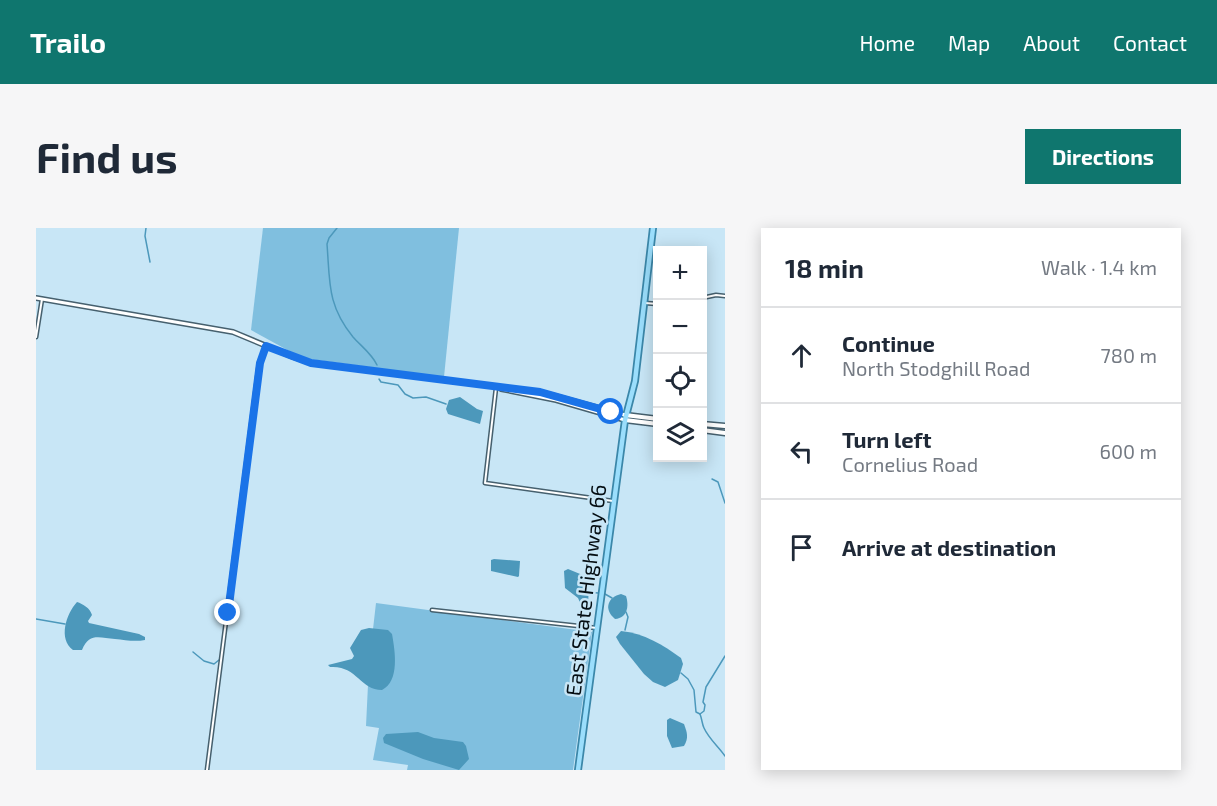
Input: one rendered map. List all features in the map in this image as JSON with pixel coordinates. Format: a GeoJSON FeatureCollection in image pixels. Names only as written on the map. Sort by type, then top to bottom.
{"type":"FeatureCollection","features":[{"type":"Feature","properties":{"kind":"main road","name":"East State Highway 66"},"geometry":{"type":"LineString","coordinates":[[579,770],[625,417],[635,381],[653,228]]}},
{"type":"Feature","properties":{"kind":"main road"},"geometry":{"type":"LineString","coordinates":[[625,417],[653,419]]}},
{"type":"Feature","properties":{"kind":"main road"},"geometry":{"type":"LineString","coordinates":[[625,417],[653,423]]}},
{"type":"Feature","properties":{"kind":"main road"},"geometry":{"type":"LineString","coordinates":[[707,424],[725,426]]}},
{"type":"Feature","properties":{"kind":"main road"},"geometry":{"type":"LineString","coordinates":[[707,431],[725,433]]}},
{"type":"Feature","properties":{"kind":"street"},"geometry":{"type":"LineString","coordinates":[[707,297],[725,296]]}},
{"type":"Feature","properties":{"kind":"street"},"geometry":{"type":"LineString","coordinates":[[36,298],[233,332],[311,363],[496,388],[625,417]]}},
{"type":"Feature","properties":{"kind":"street"},"geometry":{"type":"LineString","coordinates":[[36,337],[42,299]]}},
{"type":"Feature","properties":{"kind":"street"},"geometry":{"type":"LineString","coordinates":[[644,302],[653,303]]}},
{"type":"Feature","properties":{"kind":"street"},"geometry":{"type":"LineString","coordinates":[[207,770],[260,363],[266,346]]}},
{"type":"Feature","properties":{"kind":"street"},"geometry":{"type":"LineString","coordinates":[[496,388],[485,483],[613,501]]}},
{"type":"Feature","properties":{"kind":"street"},"geometry":{"type":"LineString","coordinates":[[432,610],[597,628]]}},
{"type":"Feature","properties":{"kind":"shaded area"},"geometry":{"type":"Polygon","coordinates":[[[263,228],[459,228],[444,377],[302,358],[251,330],[263,228]]]}},
{"type":"Feature","properties":{"kind":"shaded area"},"geometry":{"type":"Polygon","coordinates":[[[460,397],[483,411],[480,424],[448,414],[446,409],[449,400],[460,397]]]}},
{"type":"Feature","properties":{"kind":"shaded area"},"geometry":{"type":"Polygon","coordinates":[[[491,560],[520,561],[519,576],[491,571],[491,560]]]}},
{"type":"Feature","properties":{"kind":"shaded area"},"geometry":{"type":"Polygon","coordinates":[[[568,569],[585,576],[589,581],[588,607],[582,607],[578,598],[565,588],[564,571],[568,569]]]}},
{"type":"Feature","properties":{"kind":"shaded area"},"geometry":{"type":"Polygon","coordinates":[[[621,594],[626,596],[626,611],[623,616],[615,619],[608,607],[613,598],[621,594]]]}},
{"type":"Feature","properties":{"kind":"shaded area"},"geometry":{"type":"Polygon","coordinates":[[[77,602],[91,613],[89,623],[139,634],[145,637],[145,640],[96,637],[88,641],[82,650],[73,650],[66,640],[65,626],[77,602]]]}},
{"type":"Feature","properties":{"kind":"shaded area"},"geometry":{"type":"Polygon","coordinates":[[[376,603],[592,632],[573,770],[407,770],[408,765],[373,760],[379,728],[366,726],[369,664],[376,603]]]}},
{"type":"Feature","properties":{"kind":"shaded area"},"geometry":{"type":"Polygon","coordinates":[[[369,628],[388,630],[392,634],[395,657],[394,673],[388,686],[382,690],[368,686],[353,673],[328,665],[352,659],[354,656],[350,648],[361,630],[369,628]]]}},
{"type":"Feature","properties":{"kind":"shaded area"},"geometry":{"type":"Polygon","coordinates":[[[621,631],[653,640],[681,658],[683,664],[678,680],[665,687],[653,682],[620,644],[616,637],[621,631]]]}},
{"type":"Feature","properties":{"kind":"shaded area"},"geometry":{"type":"Polygon","coordinates":[[[670,718],[684,724],[687,740],[684,746],[672,748],[667,736],[667,720],[670,718]]]}},
{"type":"Feature","properties":{"kind":"shaded area"},"geometry":{"type":"Polygon","coordinates":[[[418,732],[434,738],[463,742],[469,759],[459,770],[423,759],[384,743],[383,738],[386,734],[418,732]]]}},
{"type":"Feature","properties":{"kind":"waterway"},"geometry":{"type":"LineString","coordinates":[[146,228],[145,236],[150,262]]}},
{"type":"Feature","properties":{"kind":"waterway"},"geometry":{"type":"LineString","coordinates":[[337,228],[327,244],[334,304],[353,337],[377,365]]}},
{"type":"Feature","properties":{"kind":"waterway"},"geometry":{"type":"LineString","coordinates":[[379,379],[381,382],[398,385],[405,394],[413,398],[426,397],[446,404]]}},
{"type":"Feature","properties":{"kind":"waterway"},"geometry":{"type":"LineString","coordinates":[[712,479],[718,482],[725,503]]}},
{"type":"Feature","properties":{"kind":"waterway"},"geometry":{"type":"LineString","coordinates":[[588,592],[598,593]]}},
{"type":"Feature","properties":{"kind":"waterway"},"geometry":{"type":"LineString","coordinates":[[605,594],[612,598]]}},
{"type":"Feature","properties":{"kind":"waterway"},"geometry":{"type":"LineString","coordinates":[[625,630],[628,617],[626,612]]}},
{"type":"Feature","properties":{"kind":"waterway"},"geometry":{"type":"LineString","coordinates":[[36,619],[65,624]]}},
{"type":"Feature","properties":{"kind":"waterway"},"geometry":{"type":"LineString","coordinates":[[193,652],[204,661],[214,664],[219,660]]}},
{"type":"Feature","properties":{"kind":"waterway"},"geometry":{"type":"LineString","coordinates":[[700,714],[704,711],[706,687],[725,656]]}},
{"type":"Feature","properties":{"kind":"waterway"},"geometry":{"type":"LineString","coordinates":[[681,673],[688,679],[694,690],[696,712],[700,714],[706,732],[725,756]]}},
{"type":"Feature","properties":{"kind":"route"},"geometry":{"type":"LineString","coordinates":[[228,613],[260,363],[266,346],[311,363],[540,392],[611,412]]}}]}
